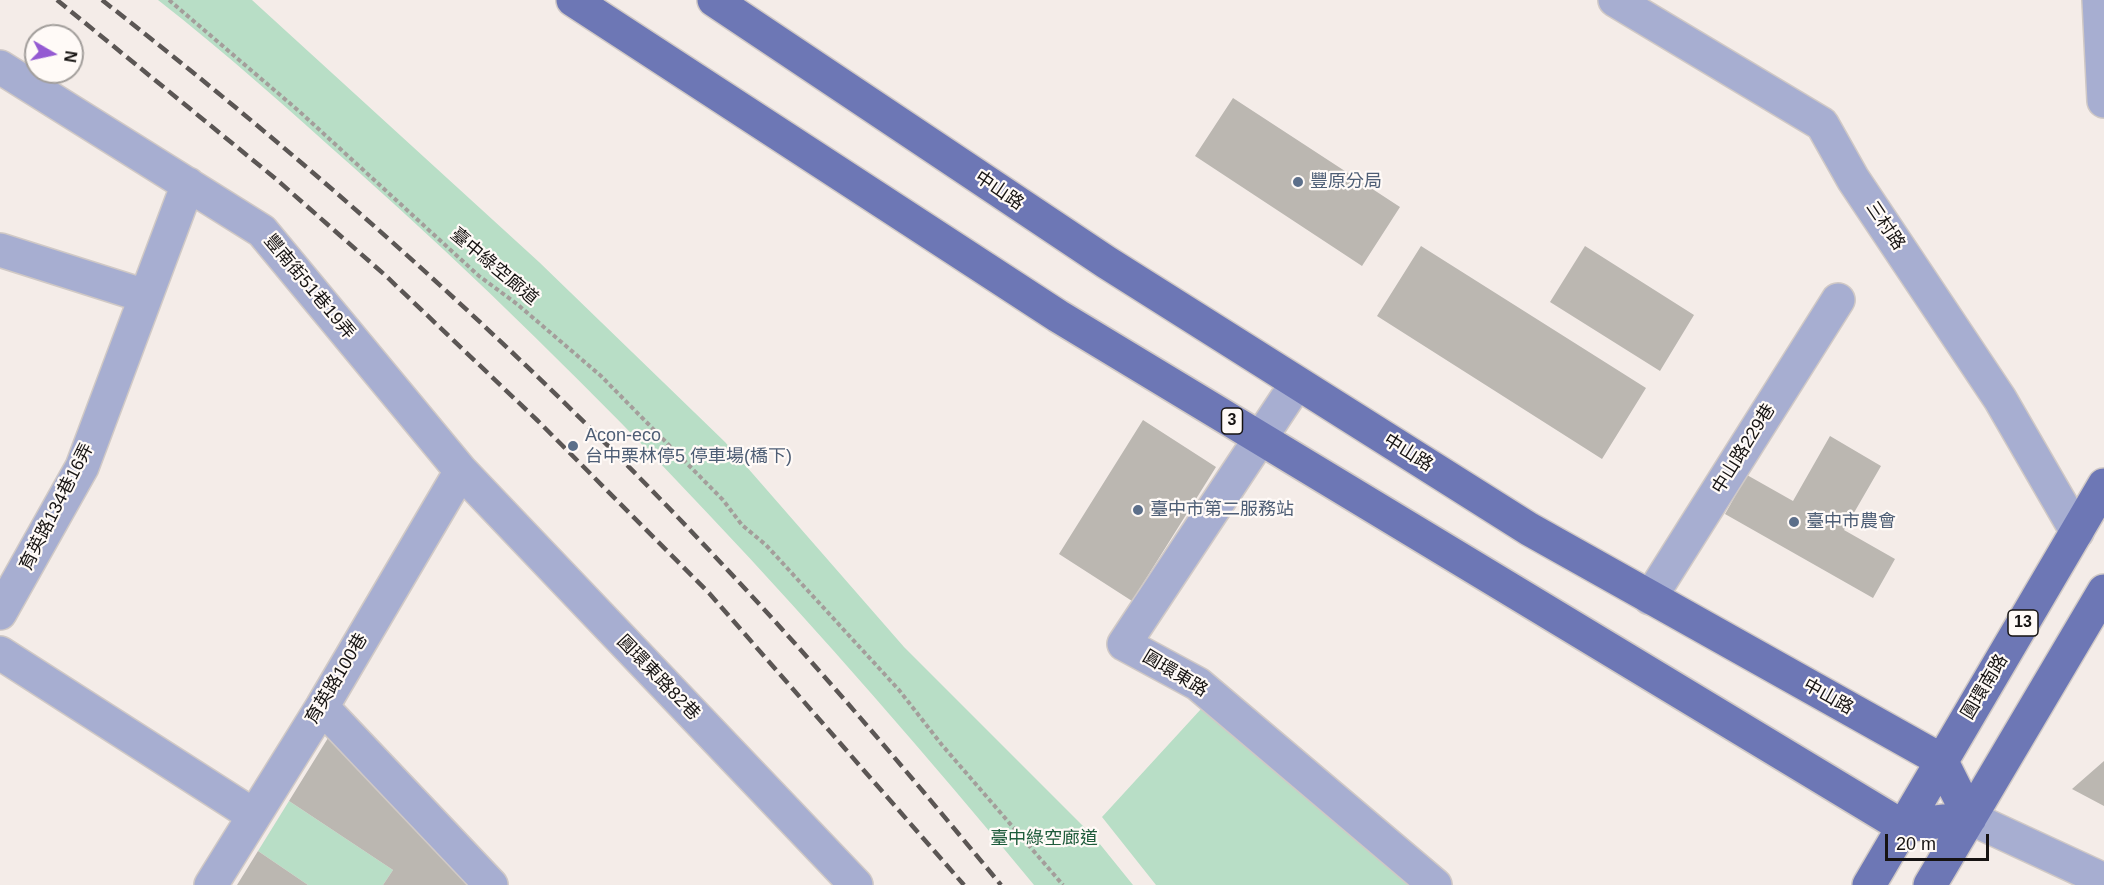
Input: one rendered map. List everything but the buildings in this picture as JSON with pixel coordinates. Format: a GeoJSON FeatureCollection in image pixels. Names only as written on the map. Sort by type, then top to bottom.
{"type":"FeatureCollection","features":[{"type":"Feature","properties":{"kind":"main road","name":"3"},"geometry":{"type":"LineString","coordinates":[[573,0],[1058,316],[1902,825]]}},
{"type":"Feature","properties":{"kind":"main road","name":"中山路"},"geometry":{"type":"LineString","coordinates":[[730,5],[1106,262],[1528,529],[1941,760]]}},
{"type":"Feature","properties":{"kind":"main road","name":"圓環南路"},"geometry":{"type":"LineString","coordinates":[[1902,825],[2104,485]]}},
{"type":"Feature","properties":{"kind":"main road"},"geometry":{"type":"LineString","coordinates":[[1930,885],[2104,591]]}},
{"type":"Feature","properties":{"kind":"main road"},"geometry":{"type":"LineString","coordinates":[[1941,760],[1970,818]]}},
{"type":"Feature","properties":{"kind":"main road"},"geometry":{"type":"LineString","coordinates":[[1869,885],[1902,825],[1970,818]]}},
{"type":"Feature","properties":{"kind":"street","name":"三村路"},"geometry":{"type":"LineString","coordinates":[[1615,0],[1822,124],[1853,179],[2000,399],[2077,532]]}},
{"type":"Feature","properties":{"kind":"street"},"geometry":{"type":"LineString","coordinates":[[2099,0],[2104,100]]}},
{"type":"Feature","properties":{"kind":"street","name":"豐南街51巷19弄"},"geometry":{"type":"LineString","coordinates":[[0,67],[262,231],[461,471]]}},
{"type":"Feature","properties":{"kind":"street","name":"育英路134巷16弄"},"geometry":{"type":"LineString","coordinates":[[0,613],[82,467],[188,184]]}},
{"type":"Feature","properties":{"kind":"street"},"geometry":{"type":"LineString","coordinates":[[0,250],[146,296]]}},
{"type":"Feature","properties":{"kind":"street","name":"中山路229巷"},"geometry":{"type":"LineString","coordinates":[[1650,598],[1838,300]]}},
{"type":"Feature","properties":{"kind":"street","name":"圓環東路"},"geometry":{"type":"LineString","coordinates":[[1297,383],[1124,644],[1198,684],[1435,885]]}},
{"type":"Feature","properties":{"kind":"street","name":"育英路100巷"},"geometry":{"type":"LineString","coordinates":[[212,885],[461,471]]}},
{"type":"Feature","properties":{"kind":"street","name":"圓環東路82巷"},"geometry":{"type":"LineString","coordinates":[[461,471],[856,885]]}},
{"type":"Feature","properties":{"kind":"street"},"geometry":{"type":"LineString","coordinates":[[0,653],[253,815]]}},
{"type":"Feature","properties":{"kind":"street"},"geometry":{"type":"LineString","coordinates":[[321,706],[491,885]]}},
{"type":"Feature","properties":{"kind":"street"},"geometry":{"type":"LineString","coordinates":[[1970,818],[2094,880]]}},
{"type":"Feature","properties":{"kind":"path","name":"臺中綠空廊道"},"geometry":{"type":"LineString","coordinates":[[169,0],[300,112],[358,168],[479,276],[517,304],[602,376],[723,500],[742,525],[787,568],[899,690],[942,745],[1063,885]]}},
{"type":"Feature","properties":{"kind":"green space","name":"臺中綠空廊道"},"geometry":{"type":"Polygon","coordinates":[[[158,0],[252,0],[539,262],[725,442],[904,647],[1095,838],[1133,885],[1034,885],[874,696],[707,513],[622,424],[445,251],[257,82],[158,0]]]}},
{"type":"Feature","properties":{"kind":"green space"},"geometry":{"type":"Polygon","coordinates":[[[1212,697],[1449,885],[1156,885],[1102,817],[1212,697]]]}},
{"type":"Feature","properties":{"kind":"green space"},"geometry":{"type":"Polygon","coordinates":[[[289,801],[393,870],[383,885],[308,885],[258,851],[289,801]]]}},
{"type":"Feature","properties":{"kind":"railway"},"geometry":{"type":"LineString","coordinates":[[57,0],[276,179],[386,276],[538,421],[709,593],[964,885]]}},
{"type":"Feature","properties":{"kind":"railway"},"geometry":{"type":"LineString","coordinates":[[102,0],[184,65],[344,200],[500,341],[575,414],[650,488],[794,642],[1001,885]]}},
{"type":"Feature","properties":{"kind":"place","name":"豐原分局"},"geometry":{"type":"Point","coordinates":[1298,182]}},
{"type":"Feature","properties":{"kind":"place","name":"Acon-eco 台中栗林停5 停車場(橋下)"},"geometry":{"type":"Point","coordinates":[573,446]}},
{"type":"Feature","properties":{"kind":"place","name":"臺中市第二服務站"},"geometry":{"type":"Point","coordinates":[1138,510]}},
{"type":"Feature","properties":{"kind":"place","name":"臺中市農會"},"geometry":{"type":"Point","coordinates":[1794,522]}}]}
